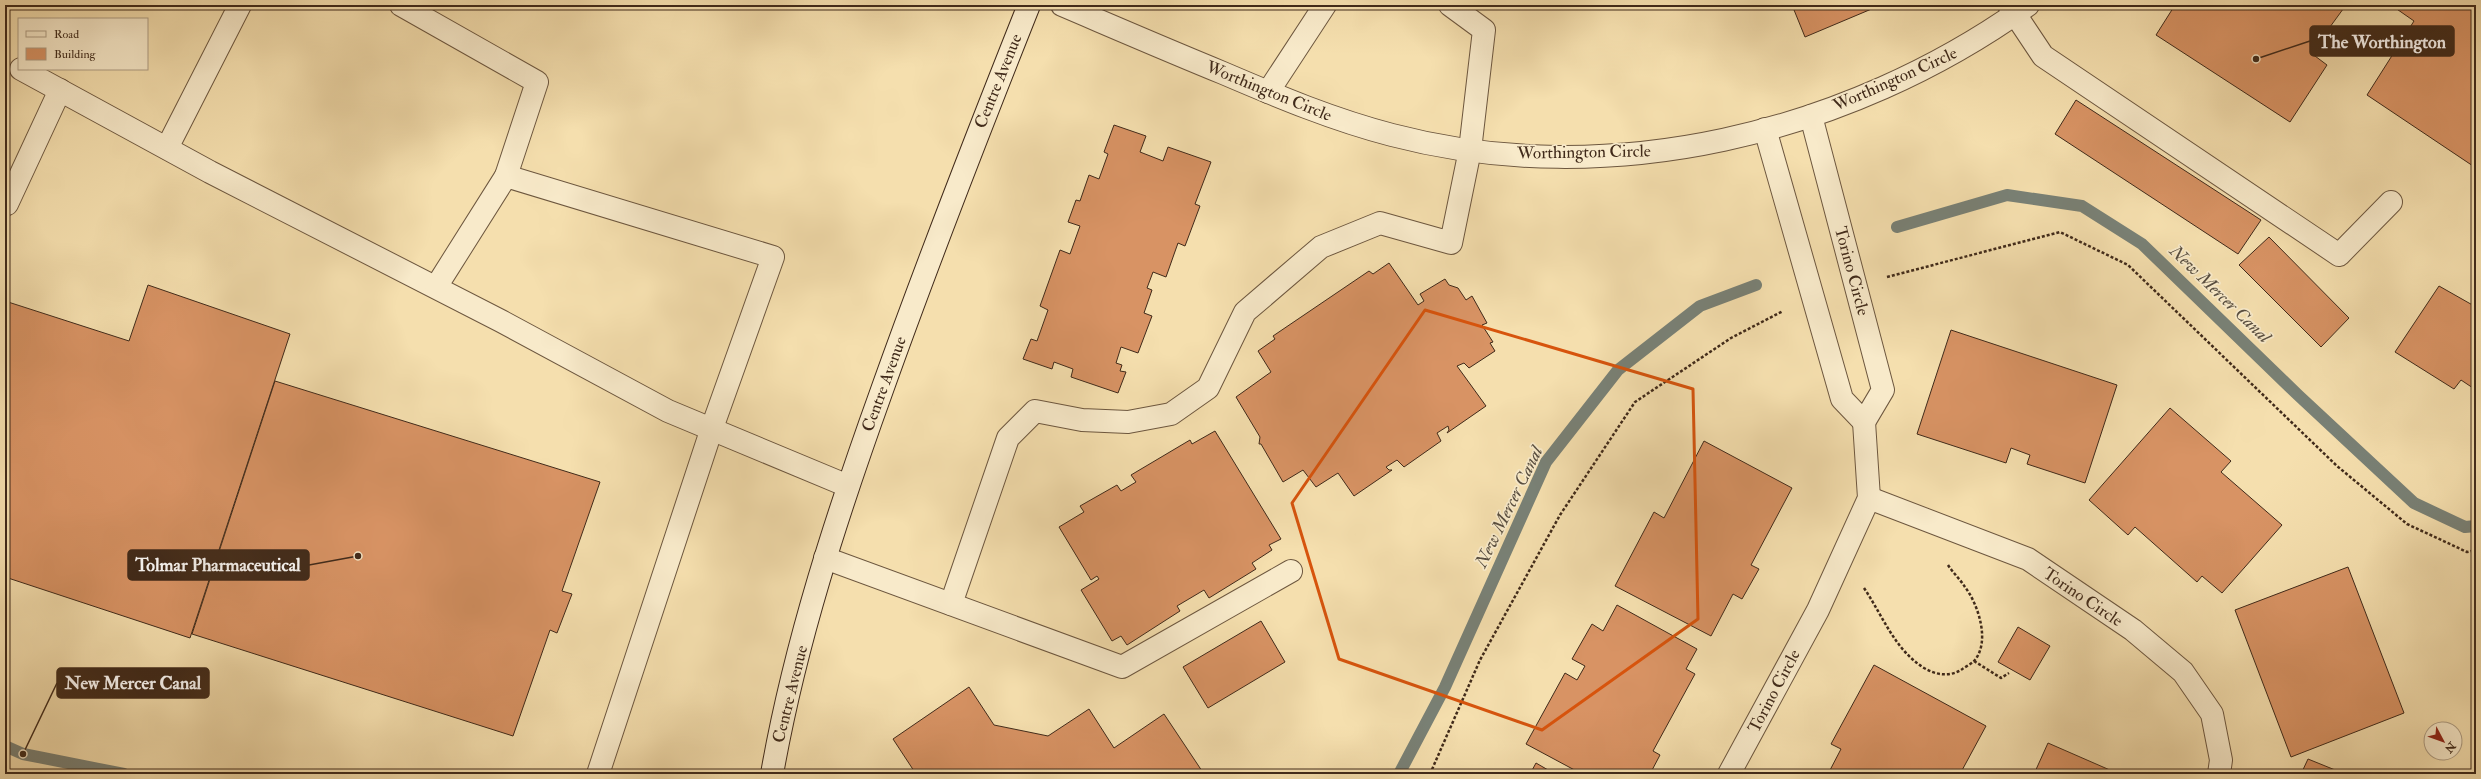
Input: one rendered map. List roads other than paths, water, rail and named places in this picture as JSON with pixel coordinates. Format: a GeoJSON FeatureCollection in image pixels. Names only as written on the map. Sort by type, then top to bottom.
{"type":"FeatureCollection","features":[{"type":"Feature","properties":{"kind":"street"},"geometry":{"type":"LineString","coordinates":[[167,148],[240,5]]}},
{"type":"Feature","properties":{"kind":"street"},"geometry":{"type":"LineString","coordinates":[[401,5],[537,82],[506,176],[436,287]]}},
{"type":"Feature","properties":{"kind":"street","name":"Centre Avenue"},"geometry":{"type":"LineString","coordinates":[[772,774],[781,725],[826,558],[848,486],[921,281],[1028,5]]}},
{"type":"Feature","properties":{"kind":"street","name":"Worthington Circle"},"geometry":{"type":"LineString","coordinates":[[1062,5],[1320,114],[1394,136],[1470,150],[1547,157],[1638,154],[1714,143],[1811,116],[1874,92],[1962,50],[2018,8]]}},
{"type":"Feature","properties":{"kind":"street"},"geometry":{"type":"LineString","coordinates":[[1268,92],[1325,5]]}},
{"type":"Feature","properties":{"kind":"street"},"geometry":{"type":"LineString","coordinates":[[951,604],[1008,438],[1035,411],[1082,420],[1128,422],[1171,414],[1208,388],[1245,312],[1321,247],[1380,223],[1451,243],[1470,150],[1484,30],[1450,5]]}},
{"type":"Feature","properties":{"kind":"street"},"geometry":{"type":"LineString","coordinates":[[2018,8],[2044,56],[2339,255],[2391,202]]}},
{"type":"Feature","properties":{"kind":"street"},"geometry":{"type":"LineString","coordinates":[[5,60],[18,67]]}},
{"type":"Feature","properties":{"kind":"street"},"geometry":{"type":"LineString","coordinates":[[24,70],[167,148],[436,287],[668,411],[712,428],[848,486]]}},
{"type":"Feature","properties":{"kind":"street"},"geometry":{"type":"LineString","coordinates":[[5,203],[7,204],[60,90]]}},
{"type":"Feature","properties":{"kind":"street","name":"Torino Circle"},"geometry":{"type":"LineString","coordinates":[[1729,774],[1818,610],[1869,498],[1864,422],[1883,390],[1811,116]]}},
{"type":"Feature","properties":{"kind":"street"},"geometry":{"type":"LineString","coordinates":[[1765,129],[1842,399],[1864,422]]}},
{"type":"Feature","properties":{"kind":"street"},"geometry":{"type":"LineString","coordinates":[[506,176],[773,257],[712,428],[598,774]]}},
{"type":"Feature","properties":{"kind":"street","name":"Torino Circle"},"geometry":{"type":"LineString","coordinates":[[1869,498],[2028,559],[2133,630],[2183,672],[2212,714],[2221,760],[2219,774]]}},
{"type":"Feature","properties":{"kind":"street"},"geometry":{"type":"LineString","coordinates":[[826,558],[1122,667],[1290,571]]}},
{"type":"Feature","properties":{"kind":"waterway","name":"New Mercer Canal"},"geometry":{"type":"LineString","coordinates":[[1897,227],[2007,195],[2082,206],[2142,244],[2298,395],[2414,503],[2465,527],[2476,526]]}},
{"type":"Feature","properties":{"kind":"waterway","name":"New Mercer Canal"},"geometry":{"type":"LineString","coordinates":[[1399,774],[1445,687],[1546,462],[1618,370],[1700,306],[1756,285]]}},
{"type":"Feature","properties":{"kind":"waterway","name":"New Mercer Canal"},"geometry":{"type":"LineString","coordinates":[[5,746],[23,754],[124,774]]}},
{"type":"Feature","properties":{"kind":"place","name":"The Worthington"},"geometry":{"type":"Point","coordinates":[2256,59]}},
{"type":"Feature","properties":{"kind":"place","name":"Tolmar Pharmaceutical"},"geometry":{"type":"Point","coordinates":[358,556]}},
{"type":"Feature","properties":{"kind":"place","name":"New Mercer Canal"},"geometry":{"type":"Point","coordinates":[23,754]}}]}
